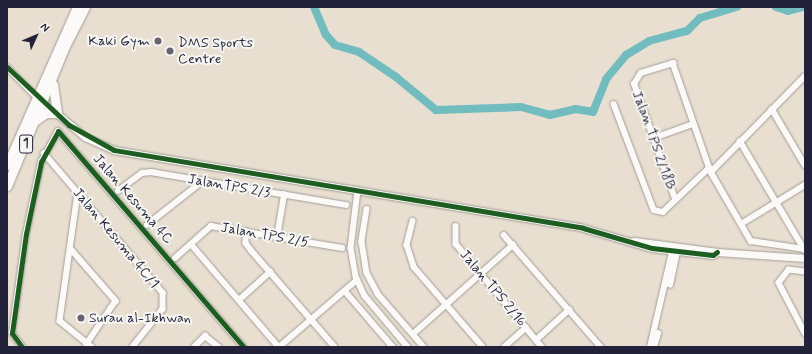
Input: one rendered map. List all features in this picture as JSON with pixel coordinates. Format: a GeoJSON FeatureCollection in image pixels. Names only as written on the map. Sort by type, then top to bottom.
{"type":"FeatureCollection","features":[{"type":"Feature","properties":{"kind":"main road"},"geometry":{"type":"LineString","coordinates":[[70,19],[71,7]]}},
{"type":"Feature","properties":{"kind":"main road","name":"1"},"geometry":{"type":"LineString","coordinates":[[7,186],[35,121],[40,99],[70,19],[77,7]]}},
{"type":"Feature","properties":{"kind":"main road","name":"1"},"geometry":{"type":"LineString","coordinates":[[7,165],[85,7]]}},
{"type":"Feature","properties":{"kind":"main road"},"geometry":{"type":"LineString","coordinates":[[35,121],[46,112],[57,113],[52,91],[57,65]]}},
{"type":"Feature","properties":{"kind":"street","name":"Jalan TPS 2/18B"},"geometry":{"type":"LineString","coordinates":[[692,124],[673,63],[641,73],[634,84],[675,198],[710,170],[804,79]]}},
{"type":"Feature","properties":{"kind":"street"},"geometry":{"type":"LineString","coordinates":[[7,67],[40,99],[85,136],[114,150],[564,225],[634,241],[640,246],[805,258]]}},
{"type":"Feature","properties":{"kind":"street"},"geometry":{"type":"LineString","coordinates":[[614,104],[654,210],[663,212],[675,198]]}},
{"type":"Feature","properties":{"kind":"street"},"geometry":{"type":"LineString","coordinates":[[772,109],[805,165]]}},
{"type":"Feature","properties":{"kind":"street"},"geometry":{"type":"LineString","coordinates":[[654,138],[692,124],[710,170],[751,240],[757,244],[805,249]]}},
{"type":"Feature","properties":{"kind":"street","name":"Jalan Kesuma 4C"},"geometry":{"type":"LineString","coordinates":[[22,347],[12,333],[17,288],[44,153],[58,131],[244,347]]}},
{"type":"Feature","properties":{"kind":"street"},"geometry":{"type":"LineString","coordinates":[[740,141],[805,249]]}},
{"type":"Feature","properties":{"kind":"street","name":"Jalan Kesuma 4C/1"},"geometry":{"type":"LineString","coordinates":[[44,153],[163,293],[163,309],[133,347]]}},
{"type":"Feature","properties":{"kind":"street","name":"JalanTPS 2/3"},"geometry":{"type":"LineString","coordinates":[[118,191],[142,173],[203,181],[346,205]]}},
{"type":"Feature","properties":{"kind":"street"},"geometry":{"type":"LineString","coordinates":[[147,226],[203,181]]}},
{"type":"Feature","properties":{"kind":"street"},"geometry":{"type":"LineString","coordinates":[[741,224],[805,185]]}},
{"type":"Feature","properties":{"kind":"street"},"geometry":{"type":"LineString","coordinates":[[358,191],[351,248],[357,280],[365,296],[408,347]]}},
{"type":"Feature","properties":{"kind":"street"},"geometry":{"type":"LineString","coordinates":[[71,249],[116,301],[90,345],[60,321],[78,193]]}},
{"type":"Feature","properties":{"kind":"street"},"geometry":{"type":"LineString","coordinates":[[277,237],[284,195]]}},
{"type":"Feature","properties":{"kind":"street"},"geometry":{"type":"LineString","coordinates":[[367,209],[362,242],[366,272],[378,294],[424,347]]}},
{"type":"Feature","properties":{"kind":"street"},"geometry":{"type":"LineString","coordinates":[[413,221],[409,257],[481,346]]}},
{"type":"Feature","properties":{"kind":"street","name":"Jalan TPS 2/5"},"geometry":{"type":"LineString","coordinates":[[175,258],[211,226],[342,248]]}},
{"type":"Feature","properties":{"kind":"street","name":"Jalan TPS 2/16"},"geometry":{"type":"LineString","coordinates":[[456,226],[456,244],[542,347]]}},
{"type":"Feature","properties":{"kind":"street"},"geometry":{"type":"LineString","coordinates":[[246,231],[246,243],[335,347]]}},
{"type":"Feature","properties":{"kind":"street"},"geometry":{"type":"LineString","coordinates":[[504,235],[601,347]]}},
{"type":"Feature","properties":{"kind":"street"},"geometry":{"type":"LineString","coordinates":[[191,244],[279,347],[357,280]]}},
{"type":"Feature","properties":{"kind":"street"},"geometry":{"type":"LineString","coordinates":[[413,334],[446,303],[513,245]]}},
{"type":"Feature","properties":{"kind":"street"},"geometry":{"type":"LineString","coordinates":[[650,347],[675,248]]}},
{"type":"Feature","properties":{"kind":"street"},"geometry":{"type":"LineString","coordinates":[[654,347],[675,248]]}},
{"type":"Feature","properties":{"kind":"street"},"geometry":{"type":"LineString","coordinates":[[239,300],[270,272]]}},
{"type":"Feature","properties":{"kind":"street"},"geometry":{"type":"LineString","coordinates":[[805,272],[785,272],[780,290],[805,333]]}},
{"type":"Feature","properties":{"kind":"street"},"geometry":{"type":"LineString","coordinates":[[345,291],[393,347]]}},
{"type":"Feature","properties":{"kind":"street"},"geometry":{"type":"LineString","coordinates":[[536,340],[569,310]]}},
{"type":"Feature","properties":{"kind":"street"},"geometry":{"type":"LineString","coordinates":[[504,347],[526,328]]}},
{"type":"Feature","properties":{"kind":"street"},"geometry":{"type":"LineString","coordinates":[[194,347],[205,336],[219,347]]}},
{"type":"Feature","properties":{"kind":"waterway"},"geometry":{"type":"LineString","coordinates":[[314,7],[326,35],[335,45],[359,52],[396,77],[436,110],[521,107],[550,115],[575,109],[593,112],[606,79],[626,55],[649,41],[687,31],[700,18],[737,7]]}},
{"type":"Feature","properties":{"kind":"waterway"},"geometry":{"type":"LineString","coordinates":[[776,7],[788,11],[803,7]]}},
{"type":"Feature","properties":{"kind":"cycle path"},"geometry":{"type":"LineString","coordinates":[[7,67],[69,125],[114,150],[583,228],[652,248],[713,255],[717,252]]}},
{"type":"Feature","properties":{"kind":"cycle path"},"geometry":{"type":"LineString","coordinates":[[22,347],[12,333],[26,234],[41,162],[58,131],[244,347]]}},
{"type":"Feature","properties":{"kind":"place","name":"Kaki Gym"},"geometry":{"type":"Point","coordinates":[158,41]}},
{"type":"Feature","properties":{"kind":"place","name":"DMS Sports Centre"},"geometry":{"type":"Point","coordinates":[170,51]}},
{"type":"Feature","properties":{"kind":"place","name":"Surau al-Ikhwan"},"geometry":{"type":"Point","coordinates":[81,318]}}]}
